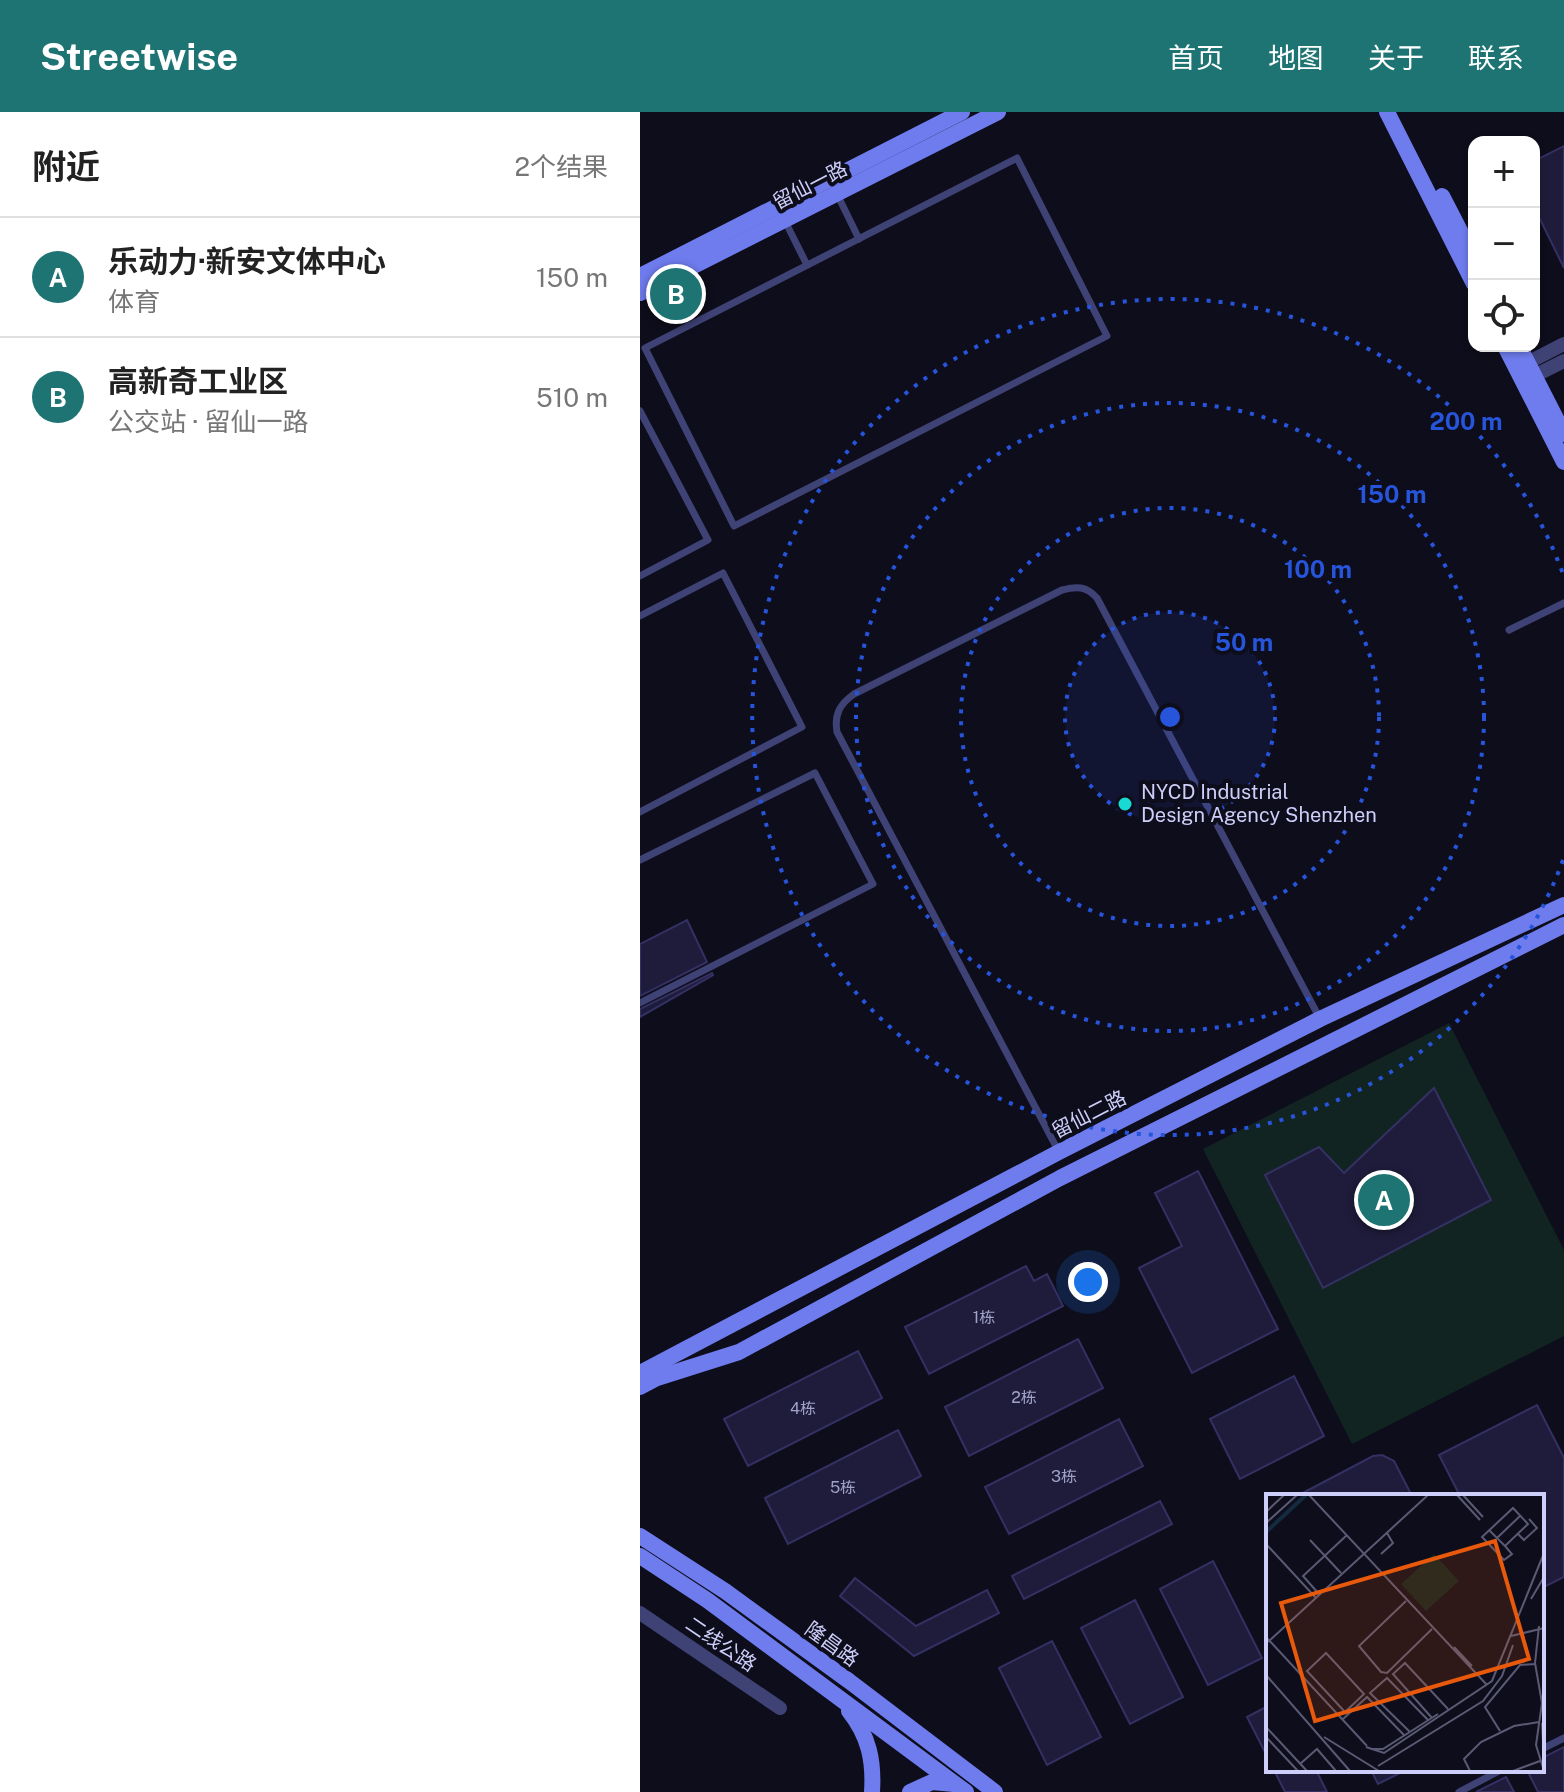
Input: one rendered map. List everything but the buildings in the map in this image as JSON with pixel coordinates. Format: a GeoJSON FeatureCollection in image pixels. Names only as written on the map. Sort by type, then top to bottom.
{"type":"FeatureCollection","features":[{"type":"Feature","properties":{"kind":"street","name":"留仙一路"},"geometry":{"type":"LineString","coordinates":[[834,186],[962,112]]}},
{"type":"Feature","properties":{"kind":"street","name":"留仙一路"},"geometry":{"type":"LineString","coordinates":[[640,293],[834,186],[998,112]]}},
{"type":"Feature","properties":{"kind":"street"},"geometry":{"type":"LineString","coordinates":[[1387,112],[1472,280]]}},
{"type":"Feature","properties":{"kind":"street"},"geometry":{"type":"LineString","coordinates":[[1399,112],[1468,246]]}},
{"type":"Feature","properties":{"kind":"street","name":"留仙一路"},"geometry":{"type":"LineString","coordinates":[[640,276],[781,213]]}},
{"type":"Feature","properties":{"kind":"street"},"geometry":{"type":"LineString","coordinates":[[1527,371],[1564,344]]}},
{"type":"Feature","properties":{"kind":"street"},"geometry":{"type":"LineString","coordinates":[[1510,352],[1557,404],[1564,434]]}},
{"type":"Feature","properties":{"kind":"street"},"geometry":{"type":"LineString","coordinates":[[1521,352],[1564,462]]}},
{"type":"Feature","properties":{"kind":"street"},"geometry":{"type":"LineString","coordinates":[[1527,371],[1564,361]]}},
{"type":"Feature","properties":{"kind":"street","name":"留仙二路"},"geometry":{"type":"LineString","coordinates":[[640,1373],[1059,1152],[1320,1019],[1564,905]]}},
{"type":"Feature","properties":{"kind":"street"},"geometry":{"type":"LineString","coordinates":[[640,1387],[657,1378],[739,1352],[1060,1178],[1564,925]]}},
{"type":"Feature","properties":{"kind":"street"},"geometry":{"type":"LineString","coordinates":[[720,1331],[729,1355]]}},
{"type":"Feature","properties":{"kind":"street","name":"隆昌路"},"geometry":{"type":"LineString","coordinates":[[640,1536],[750,1609],[995,1792]]}},
{"type":"Feature","properties":{"kind":"street","name":"隆昌路"},"geometry":{"type":"LineString","coordinates":[[640,1556],[707,1600],[962,1788]]}},
{"type":"Feature","properties":{"kind":"street","name":"二线公路"},"geometry":{"type":"LineString","coordinates":[[640,1613],[780,1708]]}},
{"type":"Feature","properties":{"kind":"street"},"geometry":{"type":"LineString","coordinates":[[839,1697],[867,1739],[872,1757],[872,1792]]}},
{"type":"Feature","properties":{"kind":"street"},"geometry":{"type":"LineString","coordinates":[[910,1792],[932,1782],[962,1788]]}},
{"type":"Feature","properties":{"kind":"lane"},"geometry":{"type":"LineString","coordinates":[[1017,158],[1107,336],[734,526],[645,348],[859,239],[1017,158]]}},
{"type":"Feature","properties":{"kind":"lane"},"geometry":{"type":"LineString","coordinates":[[834,186],[859,239]]}},
{"type":"Feature","properties":{"kind":"lane"},"geometry":{"type":"LineString","coordinates":[[781,213],[807,265]]}},
{"type":"Feature","properties":{"kind":"lane"},"geometry":{"type":"LineString","coordinates":[[640,411],[708,540],[640,576]]}},
{"type":"Feature","properties":{"kind":"lane"},"geometry":{"type":"LineString","coordinates":[[640,616],[723,573],[802,727],[640,812]]}},
{"type":"Feature","properties":{"kind":"lane"},"geometry":{"type":"LineString","coordinates":[[1059,1152],[837,732],[835,721],[839,710],[844,701],[854,694],[1062,590],[1083,588],[1090,591],[1097,598],[1320,1019]]}},
{"type":"Feature","properties":{"kind":"lane"},"geometry":{"type":"LineString","coordinates":[[1509,630],[1564,603]]}},
{"type":"Feature","properties":{"kind":"lane"},"geometry":{"type":"LineString","coordinates":[[640,860],[815,773],[873,884],[640,1003]]}},
{"type":"Feature","properties":{"kind":"lane"},"geometry":{"type":"LineString","coordinates":[[1544,1748],[1564,1738]]}},
{"type":"Feature","properties":{"kind":"lane"},"geometry":{"type":"LineString","coordinates":[[1459,1792],[1497,1772]]}},
{"type":"Feature","properties":{"kind":"green space"},"geometry":{"type":"Polygon","coordinates":[[[1449,1023],[1564,1250],[1564,1336],[1352,1444],[1203,1149],[1449,1023]]]}},
{"type":"Feature","properties":{"kind":"place","name":"高新奇工业区"},"geometry":{"type":"Point","coordinates":[676,294]}},
{"type":"Feature","properties":{"kind":"place","name":"NYCD Industrial Design Agency Shenzhen"},"geometry":{"type":"Point","coordinates":[1125,804]}},
{"type":"Feature","properties":{"kind":"place","name":"乐动力·新安文体中心"},"geometry":{"type":"Point","coordinates":[1384,1200]}}]}
